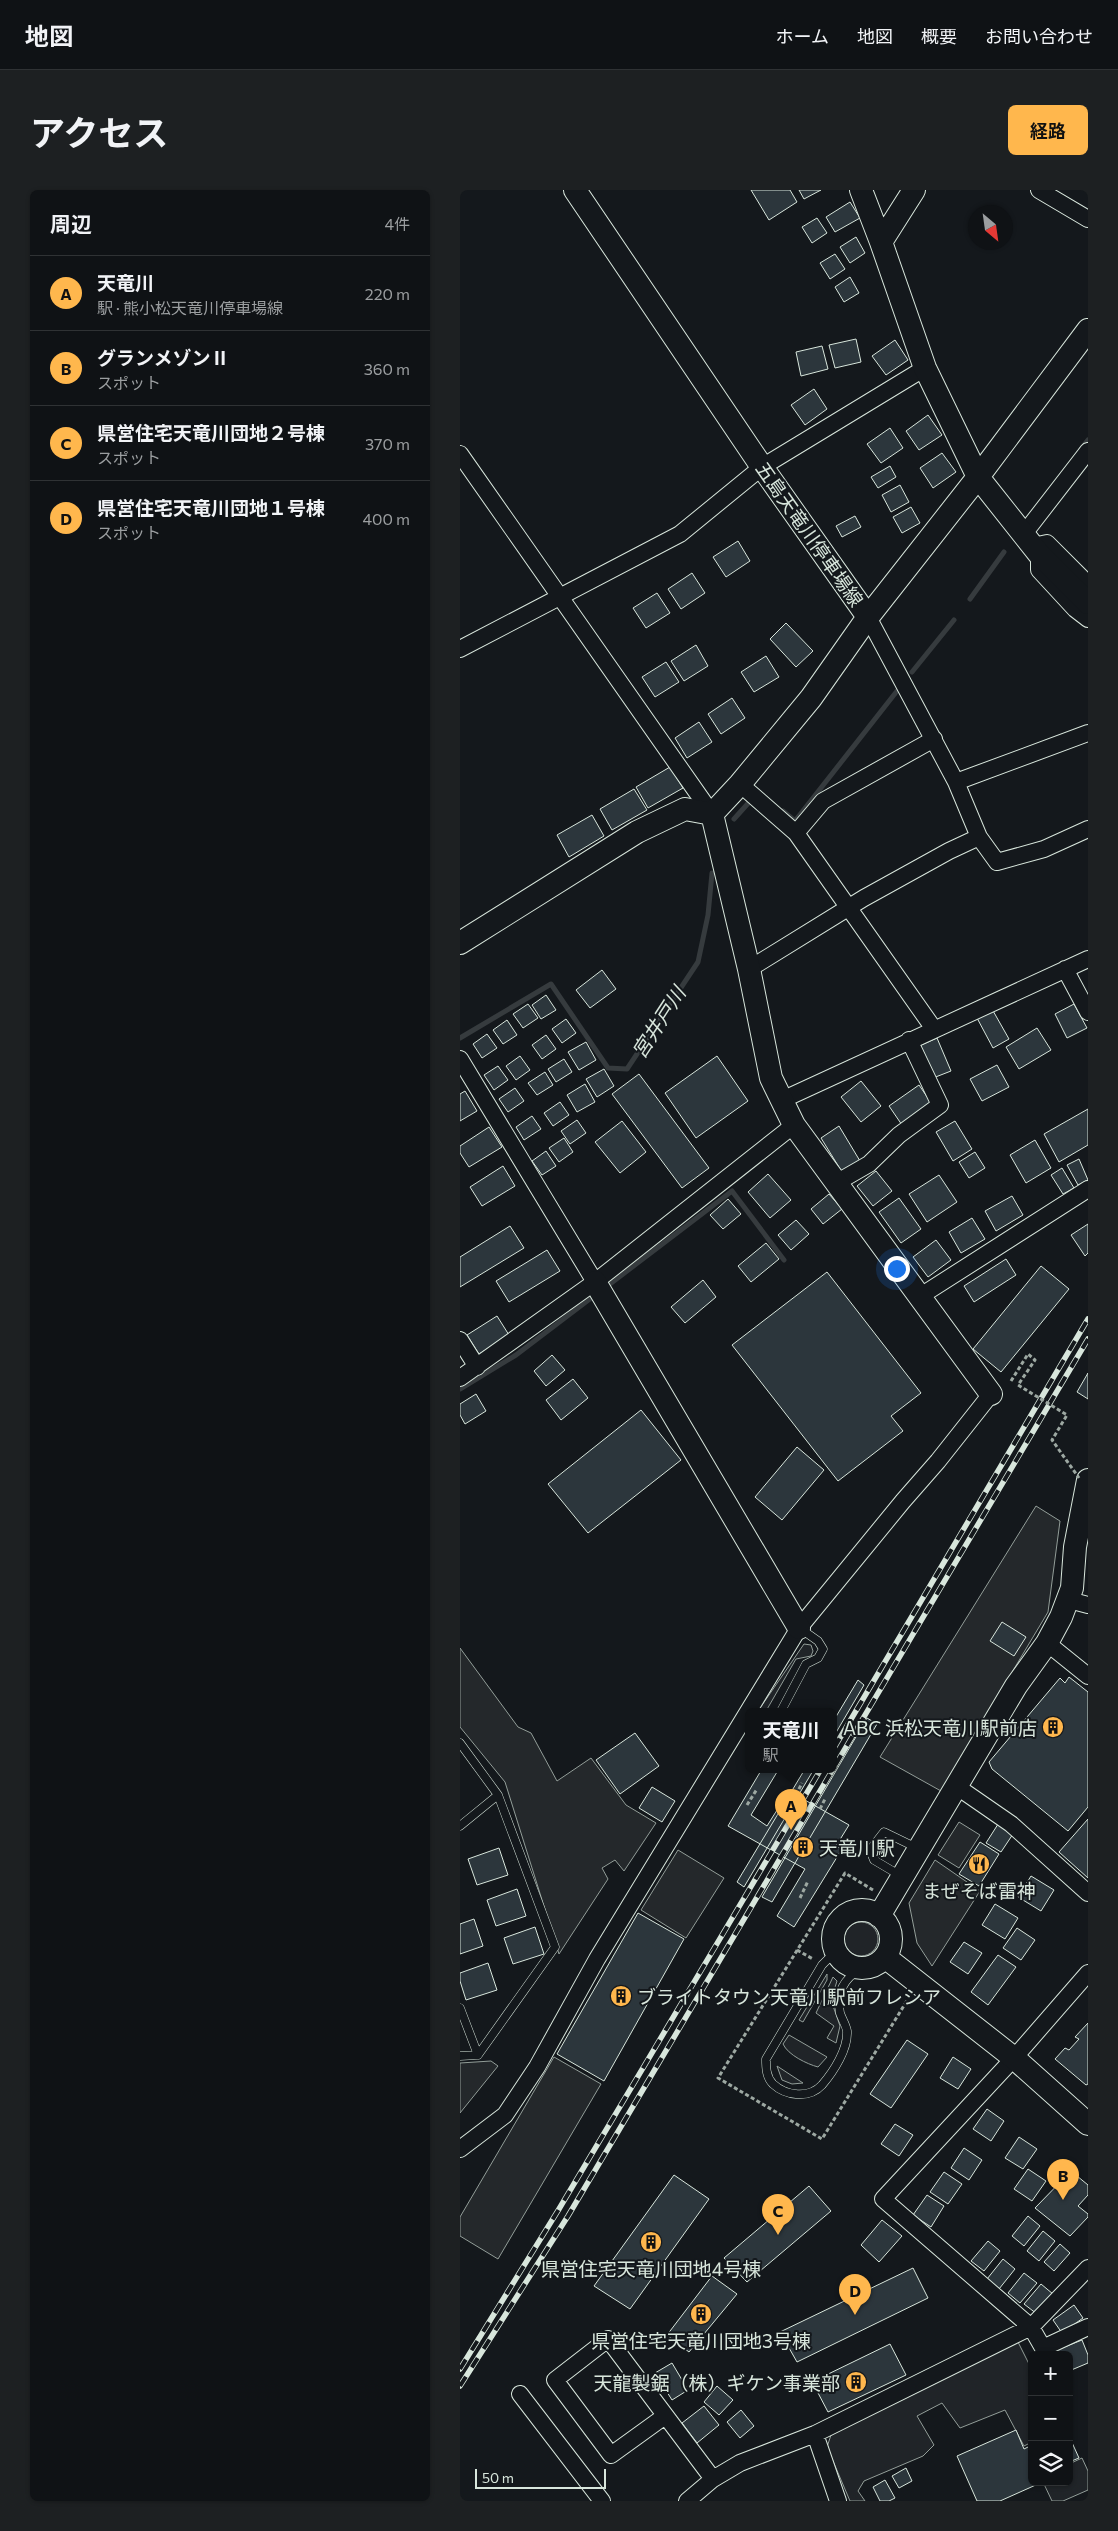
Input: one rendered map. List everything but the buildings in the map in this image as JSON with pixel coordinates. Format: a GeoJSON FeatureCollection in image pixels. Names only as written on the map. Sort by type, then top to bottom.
{"type":"FeatureCollection","features":[{"type":"Feature","properties":{"kind":"street","name":"五島天竜川停車場線"},"geometry":{"type":"LineString","coordinates":[[575,190],[762,467],[868,617],[978,477],[1088,330]]}},
{"type":"Feature","properties":{"kind":"street"},"geometry":{"type":"LineString","coordinates":[[861,190],[882,242],[925,368],[978,477],[1032,545],[1088,603]]}},
{"type":"Feature","properties":{"kind":"street"},"geometry":{"type":"LineString","coordinates":[[882,242],[914,190]]}},
{"type":"Feature","properties":{"kind":"street"},"geometry":{"type":"LineString","coordinates":[[1039,190],[1088,219]]}},
{"type":"Feature","properties":{"kind":"street"},"geometry":{"type":"LineString","coordinates":[[460,649],[680,534],[762,467],[925,368]]}},
{"type":"Feature","properties":{"kind":"street"},"geometry":{"type":"LineString","coordinates":[[1088,451],[1032,545],[1039,570],[1075,609],[1088,619]]}},
{"type":"Feature","properties":{"kind":"street"},"geometry":{"type":"LineString","coordinates":[[460,454],[712,814],[771,1078],[794,1125],[991,1394],[800,1628],[755,1708]]}},
{"type":"Feature","properties":{"kind":"street"},"geometry":{"type":"LineString","coordinates":[[1032,545],[1047,543],[1088,584]]}},
{"type":"Feature","properties":{"kind":"street"},"geometry":{"type":"LineString","coordinates":[[460,943],[637,832],[685,809],[712,814],[749,791],[868,617],[956,782],[979,837],[997,862],[1044,849],[1088,829]]}},
{"type":"Feature","properties":{"kind":"street"},"geometry":{"type":"LineString","coordinates":[[956,782],[1088,733]]}},
{"type":"Feature","properties":{"kind":"street"},"geometry":{"type":"LineString","coordinates":[[796,833],[823,801],[934,739]]}},
{"type":"Feature","properties":{"kind":"street"},"geometry":{"type":"LineString","coordinates":[[749,791],[796,833],[934,1029]]}},
{"type":"Feature","properties":{"kind":"street"},"geometry":{"type":"LineString","coordinates":[[748,969],[848,908],[949,851],[979,837]]}},
{"type":"Feature","properties":{"kind":"street"},"geometry":{"type":"LineString","coordinates":[[782,1100],[1088,959]]}},
{"type":"Feature","properties":{"kind":"street"},"geometry":{"type":"LineString","coordinates":[[1065,969],[1088,1012]]}},
{"type":"Feature","properties":{"kind":"street"},"geometry":{"type":"LineString","coordinates":[[836,1184],[869,1164],[899,1135],[940,1105],[909,1040]]}},
{"type":"Feature","properties":{"kind":"street"},"geometry":{"type":"LineString","coordinates":[[460,1059],[800,1628]]}},
{"type":"Feature","properties":{"kind":"street"},"geometry":{"type":"LineString","coordinates":[[460,1378],[598,1288],[794,1125]]}},
{"type":"Feature","properties":{"kind":"street"},"geometry":{"type":"LineString","coordinates":[[919,1297],[1088,1189]]}},
{"type":"Feature","properties":{"kind":"street"},"geometry":{"type":"LineString","coordinates":[[460,1340],[477,1367]]}},
{"type":"Feature","properties":{"kind":"street"},"geometry":{"type":"LineString","coordinates":[[879,1916],[1016,1686],[1078,1603],[1072,1588],[1083,1479]]}},
{"type":"Feature","properties":{"kind":"street"},"geometry":{"type":"LineString","coordinates":[[1047,1643],[1088,1676]]}},
{"type":"Feature","properties":{"kind":"street"},"geometry":{"type":"LineString","coordinates":[[460,2149],[505,2114],[537,2067],[597,1959],[745,1725]]}},
{"type":"Feature","properties":{"kind":"street"},"geometry":{"type":"LineString","coordinates":[[956,1786],[1010,1824],[1088,1893]]}},
{"type":"Feature","properties":{"kind":"street"},"geometry":{"type":"LineString","coordinates":[[862,1910],[879,1916],[886,1922],[891,1940],[885,1957],[870,1967],[861,1968],[844,1962],[836,1951],[832,1939],[834,1930],[845,1915],[862,1910]]}},
{"type":"Feature","properties":{"kind":"street"},"geometry":{"type":"LineString","coordinates":[[885,1957],[1014,2058],[1088,2124]]}},
{"type":"Feature","properties":{"kind":"street"},"geometry":{"type":"LineString","coordinates":[[1088,1973],[1014,2058],[883,2199],[1031,2327],[1043,2348],[1088,2327]]}},
{"type":"Feature","properties":{"kind":"street"},"geometry":{"type":"LineString","coordinates":[[687,2501],[713,2479],[740,2463],[816,2434],[1031,2327],[1088,2268]]}},
{"type":"Feature","properties":{"kind":"street"},"geometry":{"type":"LineString","coordinates":[[665,2416],[611,2456],[555,2380],[608,2338],[713,2479]]}},
{"type":"Feature","properties":{"kind":"street"},"geometry":{"type":"LineString","coordinates":[[520,2394],[602,2501]]}},
{"type":"Feature","properties":{"kind":"street"},"geometry":{"type":"LineString","coordinates":[[816,2434],[838,2501]]}},
{"type":"Feature","properties":{"kind":"lane"},"geometry":{"type":"LineString","coordinates":[[783,1708],[806,1664],[818,1658],[823,1649],[818,1641],[800,1628]]}},
{"type":"Feature","properties":{"kind":"lane"},"geometry":{"type":"LineString","coordinates":[[460,1743],[498,1795],[555,1947],[478,2055]]}},
{"type":"Feature","properties":{"kind":"lane"},"geometry":{"type":"LineString","coordinates":[[460,1826],[498,1795]]}},
{"type":"Feature","properties":{"kind":"lane"},"geometry":{"type":"LineString","coordinates":[[902,1877],[874,1860],[870,1850],[880,1835],[888,1833],[919,1849]]}},
{"type":"Feature","properties":{"kind":"lane"},"geometry":{"type":"LineString","coordinates":[[836,1951],[822,1964],[766,2059],[767,2072],[773,2084],[795,2095],[812,2093],[822,2085],[845,2050],[847,2030],[840,2012],[840,1990],[848,1977],[861,1968]]}},
{"type":"Feature","properties":{"kind":"lane"},"geometry":{"type":"LineString","coordinates":[[460,2008],[478,2055]]}},
{"type":"Feature","properties":{"kind":"lane"},"geometry":{"type":"LineString","coordinates":[[460,2056],[478,2055]]}},
{"type":"Feature","properties":{"kind":"path"},"geometry":{"type":"LineString","coordinates":[[1011,1381],[1028,1354],[1035,1360],[1018,1385],[1067,1415],[1052,1440],[1083,1479]]}},
{"type":"Feature","properties":{"kind":"path"},"geometry":{"type":"LineString","coordinates":[[796,1794],[802,1783]]}},
{"type":"Feature","properties":{"kind":"path"},"geometry":{"type":"LineString","coordinates":[[747,1806],[757,1788]]}},
{"type":"Feature","properties":{"kind":"path"},"geometry":{"type":"LineString","coordinates":[[820,1808],[825,1799]]}},
{"type":"Feature","properties":{"kind":"path"},"geometry":{"type":"LineString","coordinates":[[873,1890],[845,1874],[718,2078],[822,2139],[908,1999]]}},
{"type":"Feature","properties":{"kind":"path"},"geometry":{"type":"LineString","coordinates":[[800,1898],[808,1881]]}},
{"type":"Feature","properties":{"kind":"path"},"geometry":{"type":"LineString","coordinates":[[797,1950],[813,1959]]}},
{"type":"Feature","properties":{"kind":"shaded area"},"geometry":{"type":"Polygon","coordinates":[[[1036,1506],[1060,1521],[1048,1612],[941,1791],[880,1757],[1036,1506]]]}},
{"type":"Feature","properties":{"kind":"shaded area"},"geometry":{"type":"Polygon","coordinates":[[[804,1644],[811,1645],[813,1651],[811,1656],[796,1659],[768,1708],[760,1708],[804,1644]]]}},
{"type":"Feature","properties":{"kind":"shaded area"},"geometry":{"type":"Polygon","coordinates":[[[460,1648],[518,1727],[531,1733],[557,1781],[591,1758],[626,1805],[656,1823],[624,1871],[615,1860],[602,1868],[608,1879],[559,1954],[505,1782],[460,1727],[460,1648]]]}},
{"type":"Feature","properties":{"kind":"shaded area"},"geometry":{"type":"Polygon","coordinates":[[[959,1822],[980,1835],[959,1868],[938,1855],[959,1822]]]}},
{"type":"Feature","properties":{"kind":"shaded area"},"geometry":{"type":"Polygon","coordinates":[[[678,1850],[724,1878],[686,1938],[641,1910],[678,1850]]]}},
{"type":"Feature","properties":{"kind":"shaded area"},"geometry":{"type":"Polygon","coordinates":[[[935,1860],[980,1891],[932,1966],[917,1943],[909,1903],[935,1860]]]}},
{"type":"Feature","properties":{"kind":"shaded area"},"geometry":{"type":"Polygon","coordinates":[[[861,1922],[868,1923],[873,1927],[877,1932],[877,1946],[873,1951],[868,1955],[861,1956],[854,1955],[849,1951],[845,1946],[844,1939],[845,1932],[849,1927],[854,1923],[861,1922]]]}},
{"type":"Feature","properties":{"kind":"shaded area"},"geometry":{"type":"Polygon","coordinates":[[[827,1974],[827,1980],[803,2022],[799,2020],[827,1974]]]}},
{"type":"Feature","properties":{"kind":"shaded area"},"geometry":{"type":"Polygon","coordinates":[[[833,1977],[837,1981],[831,2000],[840,2026],[836,2043],[827,2038],[834,2026],[816,2013],[833,1977]]]}},
{"type":"Feature","properties":{"kind":"shaded area"},"geometry":{"type":"Polygon","coordinates":[[[789,2035],[827,2057],[818,2067],[798,2059],[783,2044],[789,2035]]]}},
{"type":"Feature","properties":{"kind":"shaded area"},"geometry":{"type":"Polygon","coordinates":[[[554,2057],[601,2084],[498,2259],[460,2236],[460,2217],[554,2057]]]}},
{"type":"Feature","properties":{"kind":"shaded area"},"geometry":{"type":"Polygon","coordinates":[[[491,2061],[498,2066],[460,2113],[460,2063],[491,2061]]]}},
{"type":"Feature","properties":{"kind":"shaded area"},"geometry":{"type":"Polygon","coordinates":[[[777,2066],[803,2083],[792,2084],[782,2080],[777,2066]]]}},
{"type":"Feature","properties":{"kind":"shaded area"},"geometry":{"type":"Polygon","coordinates":[[[1018,2342],[1028,2362],[1028,2444],[1024,2446],[1005,2410],[960,2428],[942,2403],[917,2416],[934,2445],[923,2456],[864,2481],[858,2491],[865,2501],[850,2501],[827,2447],[832,2432],[1018,2342]]]}},
{"type":"Feature","properties":{"kind":"shaded area"},"geometry":{"type":"Polygon","coordinates":[[[1082,2458],[1088,2471],[1088,2490],[1063,2501],[1052,2501],[1045,2486],[1073,2486],[1073,2462],[1082,2458]]]}},
{"type":"Feature","properties":{"kind":"waterway","name":"宮井戸川"},"geometry":{"type":"LineString","coordinates":[[1081,449],[1088,440]]}},
{"type":"Feature","properties":{"kind":"waterway","name":"宮井戸川"},"geometry":{"type":"LineString","coordinates":[[970,599],[1004,552]]}},
{"type":"Feature","properties":{"kind":"waterway","name":"宮井戸川"},"geometry":{"type":"LineString","coordinates":[[912,672],[954,620]]}},
{"type":"Feature","properties":{"kind":"waterway","name":"宮井戸川"},"geometry":{"type":"LineString","coordinates":[[783,811],[795,821],[897,691]]}},
{"type":"Feature","properties":{"kind":"waterway","name":"宮井戸川"},"geometry":{"type":"LineString","coordinates":[[734,819],[752,799]]}},
{"type":"Feature","properties":{"kind":"waterway","name":"宮井戸川"},"geometry":{"type":"LineString","coordinates":[[460,1038],[551,984],[608,1068],[627,1069],[698,962],[708,915],[712,873]]}},
{"type":"Feature","properties":{"kind":"waterway","name":"宮井戸川"},"geometry":{"type":"LineString","coordinates":[[606,1287],[732,1191],[784,1260]]}},
{"type":"Feature","properties":{"kind":"waterway","name":"宮井戸川"},"geometry":{"type":"LineString","coordinates":[[460,1389],[516,1355],[595,1295]]}},
{"type":"Feature","properties":{"kind":"railway"},"geometry":{"type":"LineString","coordinates":[[837,1743],[1088,1319]]}},
{"type":"Feature","properties":{"kind":"railway"},"geometry":{"type":"LineString","coordinates":[[837,1762],[1088,1339]]}},
{"type":"Feature","properties":{"kind":"railway"},"geometry":{"type":"LineString","coordinates":[[460,2369],[559,2209],[819,1773]]}},
{"type":"Feature","properties":{"kind":"railway"},"geometry":{"type":"LineString","coordinates":[[460,2386],[568,2216],[831,1773]]}},
{"type":"Feature","properties":{"kind":"place","name":"ABC 浜松天竜川駅前店"},"geometry":{"type":"Point","coordinates":[1053,1727]}},
{"type":"Feature","properties":{"kind":"place","name":"天竜川"},"geometry":{"type":"Point","coordinates":[791,1830]}},
{"type":"Feature","properties":{"kind":"place","name":"天竜川駅"},"geometry":{"type":"Point","coordinates":[803,1847]}},
{"type":"Feature","properties":{"kind":"place","name":"まぜそば雷神"},"geometry":{"type":"Point","coordinates":[979,1864]}},
{"type":"Feature","properties":{"kind":"place","name":"ブライトタウン天竜川駅前フレシア"},"geometry":{"type":"Point","coordinates":[621,1996]}},
{"type":"Feature","properties":{"kind":"place","name":"グランメゾンⅡ"},"geometry":{"type":"Point","coordinates":[1063,2200]}},
{"type":"Feature","properties":{"kind":"place","name":"県営住宅天竜川団地２号棟"},"geometry":{"type":"Point","coordinates":[778,2235]}},
{"type":"Feature","properties":{"kind":"place","name":"県営住宅天竜川団地4号棟"},"geometry":{"type":"Point","coordinates":[651,2242]}},
{"type":"Feature","properties":{"kind":"place","name":"県営住宅天竜川団地3号棟"},"geometry":{"type":"Point","coordinates":[701,2314]}},
{"type":"Feature","properties":{"kind":"place","name":"県営住宅天竜川団地１号棟"},"geometry":{"type":"Point","coordinates":[855,2315]}},
{"type":"Feature","properties":{"kind":"place","name":"天龍製鋸（株）ギケン事業部"},"geometry":{"type":"Point","coordinates":[856,2382]}}]}
